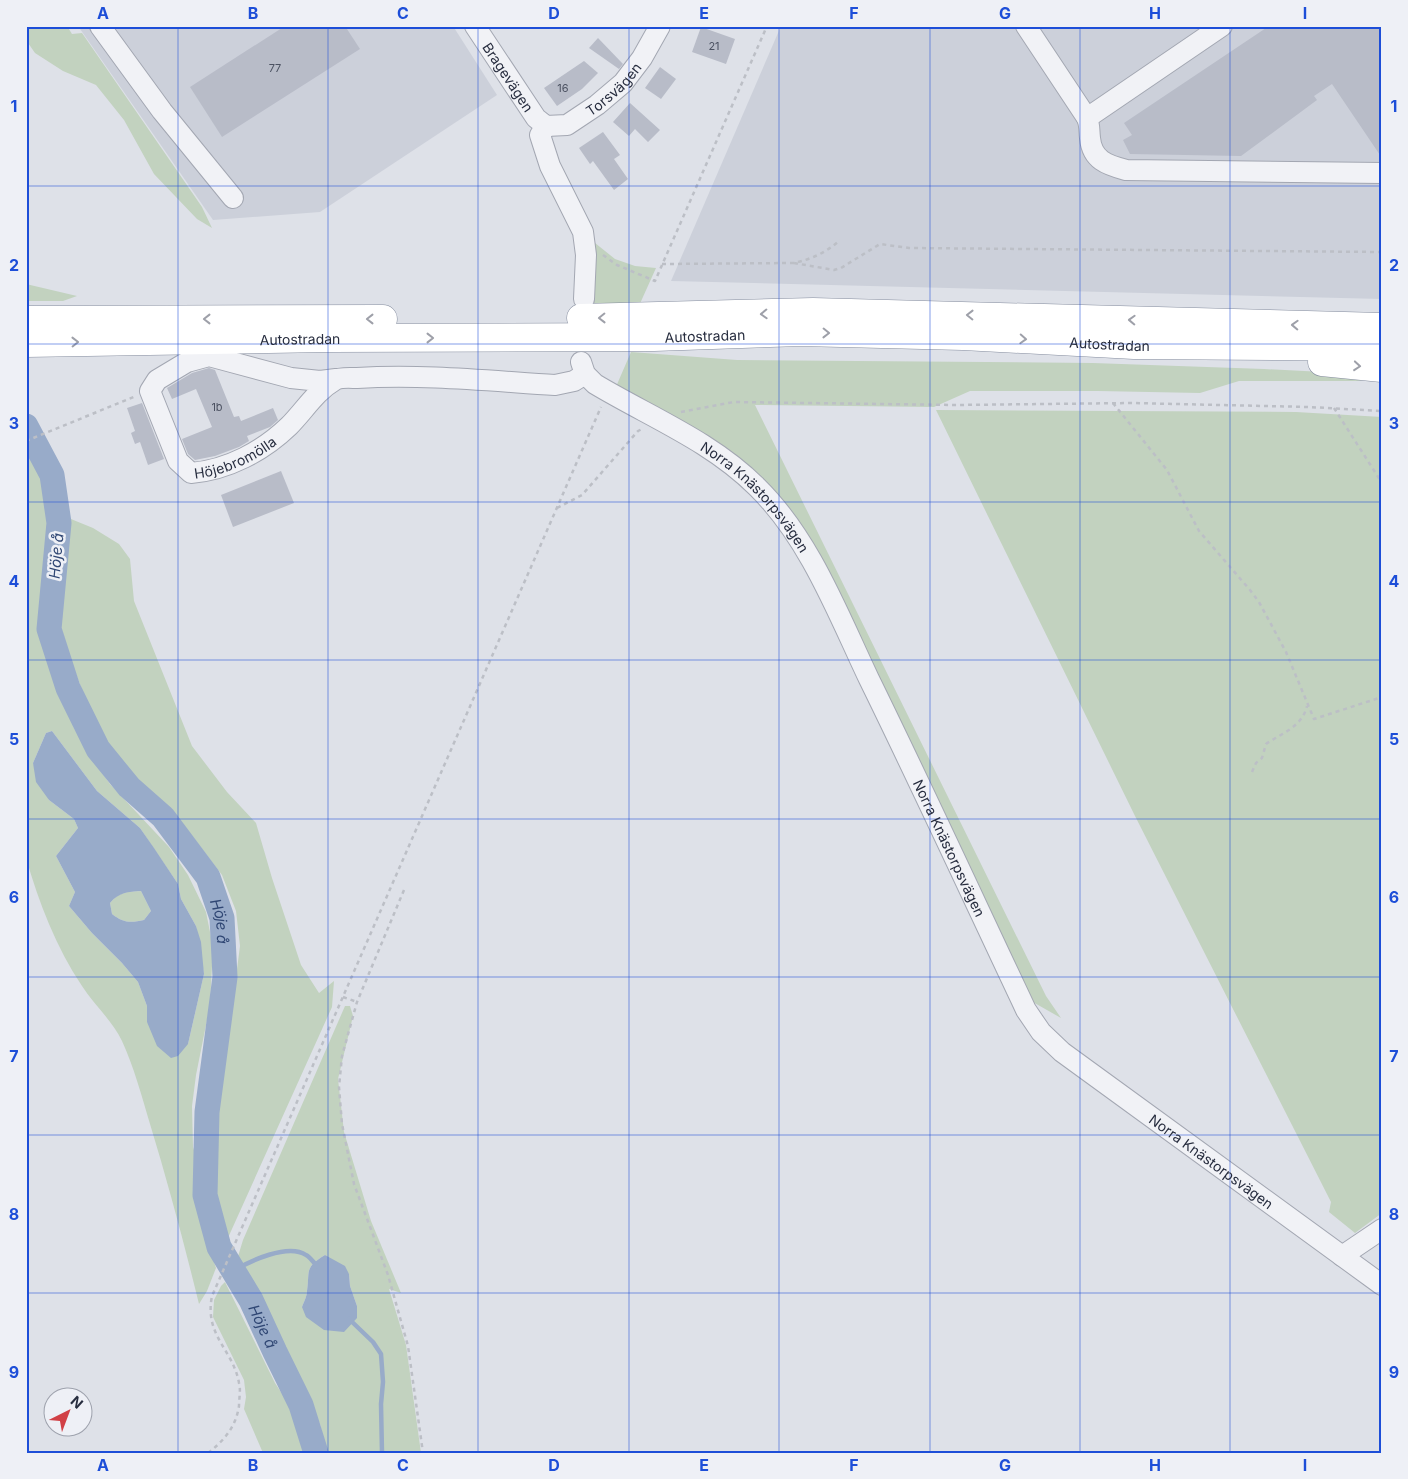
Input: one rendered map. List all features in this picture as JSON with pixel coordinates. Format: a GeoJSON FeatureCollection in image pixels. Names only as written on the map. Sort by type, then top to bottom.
{"type":"FeatureCollection","features":[{"type":"Feature","properties":{"kind":"highway","name":"Autostradan"},"geometry":{"type":"LineString","coordinates":[[26,320],[510,320],[813,312],[1382,327]]}},
{"type":"Feature","properties":{"kind":"highway"},"geometry":{"type":"LineString","coordinates":[[1343,326],[1382,322]]}},
{"type":"Feature","properties":{"kind":"highway","name":"Autostradan"},"geometry":{"type":"LineString","coordinates":[[26,343],[338,338],[654,337],[801,332],[963,336],[1134,345],[1382,347]]}},
{"type":"Feature","properties":{"kind":"highway"},"geometry":{"type":"LineString","coordinates":[[1134,345],[1382,368]]}},
{"type":"Feature","properties":{"kind":"street"},"geometry":{"type":"LineString","coordinates":[[100,26],[162,111],[233,198]]}},
{"type":"Feature","properties":{"kind":"street","name":"Bragevägen"},"geometry":{"type":"LineString","coordinates":[[475,26],[536,118],[546,126]]}},
{"type":"Feature","properties":{"kind":"street","name":"Torsvägen"},"geometry":{"type":"LineString","coordinates":[[546,126],[567,125],[597,105],[623,83],[642,58],[660,26]]}},
{"type":"Feature","properties":{"kind":"street"},"geometry":{"type":"LineString","coordinates":[[1026,26],[1087,118],[1090,126],[1090,140],[1097,155],[1107,165],[1126,170],[1375,173]]}},
{"type":"Feature","properties":{"kind":"street"},"geometry":{"type":"LineString","coordinates":[[1087,118],[1222,26]]}},
{"type":"Feature","properties":{"kind":"street"},"geometry":{"type":"LineString","coordinates":[[546,126],[540,135],[550,166],[583,232],[586,255],[584,299]]}},
{"type":"Feature","properties":{"kind":"street"},"geometry":{"type":"LineString","coordinates":[[150,391],[157,380],[187,362],[209,356],[291,378],[320,381],[336,379]]}},
{"type":"Feature","properties":{"kind":"street","name":"Norra Knästorpsvägen"},"geometry":{"type":"LineString","coordinates":[[336,379],[378,376],[555,385],[574,381],[583,368],[595,384],[709,448],[734,465],[775,506],[814,565],[904,750],[1026,1010],[1041,1032],[1070,1058],[1382,1285]]}},
{"type":"Feature","properties":{"kind":"street","name":"Höjebromölla"},"geometry":{"type":"LineString","coordinates":[[150,391],[178,461],[191,473],[206,472],[231,464],[263,448],[289,426],[306,405],[336,379]]}},
{"type":"Feature","properties":{"kind":"street"},"geometry":{"type":"LineString","coordinates":[[1342,1256],[1382,1229]]}},
{"type":"Feature","properties":{"kind":"path"},"geometry":{"type":"LineString","coordinates":[[602,254],[617,265],[655,281],[767,26]]}},
{"type":"Feature","properties":{"kind":"path"},"geometry":{"type":"LineString","coordinates":[[794,263],[807,260],[831,249],[840,240]]}},
{"type":"Feature","properties":{"kind":"path"},"geometry":{"type":"LineString","coordinates":[[662,264],[794,263],[834,270],[880,244],[909,248],[1382,252]]}},
{"type":"Feature","properties":{"kind":"path"},"geometry":{"type":"LineString","coordinates":[[26,441],[150,391]]}},
{"type":"Feature","properties":{"kind":"path"},"geometry":{"type":"LineString","coordinates":[[208,1453],[218,1446],[230,1431],[237,1416],[240,1396],[239,1382],[232,1363],[210,1320],[212,1296],[607,391]]}},
{"type":"Feature","properties":{"kind":"path"},"geometry":{"type":"LineString","coordinates":[[556,509],[582,495],[638,431],[675,414],[734,402],[957,405],[1113,403],[1382,410]]}},
{"type":"Feature","properties":{"kind":"path"},"geometry":{"type":"LineString","coordinates":[[1113,403],[1168,470],[1199,531],[1259,602],[1286,652],[1314,719],[1382,697]]}},
{"type":"Feature","properties":{"kind":"path"},"geometry":{"type":"LineString","coordinates":[[1334,408],[1382,484]]}},
{"type":"Feature","properties":{"kind":"path"},"geometry":{"type":"LineString","coordinates":[[1252,772],[1262,758],[1266,744],[1296,726],[1304,717],[1307,704]]}},
{"type":"Feature","properties":{"kind":"path"},"geometry":{"type":"LineString","coordinates":[[404,890],[357,1002],[342,1056],[339,1087],[342,1124],[354,1184],[388,1275],[408,1346],[424,1453]]}},
{"type":"Feature","properties":{"kind":"path"},"geometry":{"type":"LineString","coordinates":[[343,996],[357,1002]]}},
{"type":"Feature","properties":{"kind":"shaded area"},"geometry":{"type":"Polygon","coordinates":[[[78,26],[453,26],[497,95],[320,212],[213,220],[78,26]]]}},
{"type":"Feature","properties":{"kind":"shaded area"},"geometry":{"type":"Polygon","coordinates":[[[781,26],[1382,26],[1382,299],[671,281],[781,26]]]}},
{"type":"Feature","properties":{"kind":"green space"},"geometry":{"type":"Polygon","coordinates":[[[26,26],[67,26],[72,34],[82,33],[202,207],[212,228],[197,219],[154,174],[124,120],[96,85],[63,71],[35,53],[26,40],[26,26]]]}},
{"type":"Feature","properties":{"kind":"green space"},"geometry":{"type":"Polygon","coordinates":[[[590,239],[615,259],[635,266],[656,268],[638,308],[589,306],[590,239]]]}},
{"type":"Feature","properties":{"kind":"green space"},"geometry":{"type":"Polygon","coordinates":[[[26,284],[77,296],[63,301],[26,301],[26,284]]]}},
{"type":"Feature","properties":{"kind":"green space"},"geometry":{"type":"Polygon","coordinates":[[[631,352],[737,360],[1093,363],[1382,375],[1382,377],[1357,381],[1239,381],[1200,393],[970,391],[934,407],[755,405],[1046,996],[1061,1018],[1024,997],[793,521],[615,389],[631,352]]]}},
{"type":"Feature","properties":{"kind":"green space"},"geometry":{"type":"Polygon","coordinates":[[[936,410],[1296,412],[1382,417],[1382,1213],[1355,1233],[1329,1212],[1331,1202],[1135,816],[936,410]]]}},
{"type":"Feature","properties":{"kind":"green space"},"geometry":{"type":"Polygon","coordinates":[[[31,446],[44,477],[53,510],[50,567],[44,603],[43,629],[56,679],[64,701],[70,710],[74,728],[88,753],[110,784],[169,847],[188,875],[206,912],[213,947],[210,1005],[196,1075],[192,1106],[193,1147],[197,1159],[198,1214],[216,1268],[207,1291],[199,1304],[163,1168],[130,1061],[118,1033],[87,993],[64,956],[43,908],[26,858],[26,448],[31,446]],[[52,731],[46,733],[33,763],[49,800],[74,819],[78,828],[56,856],[75,892],[69,906],[138,982],[147,1006],[147,1022],[188,1044],[204,974],[196,926],[181,899],[178,884],[140,828],[97,791],[52,731]]]}},
{"type":"Feature","properties":{"kind":"green space"},"geometry":{"type":"Polygon","coordinates":[[[66,517],[93,528],[119,544],[130,559],[134,601],[192,746],[227,792],[256,823],[301,965],[319,993],[334,981],[332,1007],[227,1240],[219,1226],[213,1204],[212,1165],[215,1122],[226,1033],[240,946],[236,911],[222,875],[193,837],[126,769],[107,746],[92,717],[61,627],[60,596],[66,517]]]}},
{"type":"Feature","properties":{"kind":"green space"},"geometry":{"type":"Polygon","coordinates":[[[141,891],[151,911],[144,920],[127,921],[112,914],[110,903],[117,896],[128,892],[141,891]]]}},
{"type":"Feature","properties":{"kind":"green space"},"geometry":{"type":"Polygon","coordinates":[[[345,1006],[350,1006],[353,1016],[338,1079],[344,1132],[371,1221],[401,1293],[389,1289],[406,1345],[421,1453],[327,1453],[320,1424],[293,1377],[260,1304],[236,1263],[243,1240],[345,1006]],[[325,1255],[318,1259],[309,1270],[306,1295],[302,1307],[357,1306],[350,1286],[349,1274],[325,1255]]]}},
{"type":"Feature","properties":{"kind":"green space"},"geometry":{"type":"Polygon","coordinates":[[[225,1282],[275,1383],[302,1424],[309,1453],[263,1453],[244,1409],[246,1397],[244,1380],[213,1317],[214,1300],[225,1282]]]}},
{"type":"Feature","properties":{"kind":"water"},"geometry":{"type":"Polygon","coordinates":[[[52,731],[97,791],[140,828],[178,884],[181,899],[196,926],[201,942],[204,974],[188,1044],[178,1056],[171,1058],[157,1046],[147,1022],[147,1006],[138,982],[69,906],[75,892],[56,856],[78,828],[74,819],[49,800],[36,782],[33,763],[46,733],[52,731]],[[141,891],[120,895],[110,903],[112,914],[127,921],[144,920],[151,911],[141,891]]]}},
{"type":"Feature","properties":{"kind":"water"},"geometry":{"type":"Polygon","coordinates":[[[325,1255],[345,1266],[349,1274],[350,1286],[357,1306],[357,1318],[344,1332],[324,1330],[306,1317],[302,1307],[306,1295],[309,1270],[314,1263],[325,1255]]]}},
{"type":"Feature","properties":{"kind":"building"},"geometry":{"type":"Polygon","coordinates":[[[285,26],[345,26],[360,49],[222,137],[190,87],[285,26]]]}},
{"type":"Feature","properties":{"kind":"building"},"geometry":{"type":"Polygon","coordinates":[[[1269,26],[1382,26],[1382,158],[1332,84],[1314,96],[1317,100],[1241,156],[1130,154],[1123,140],[1132,135],[1124,123],[1269,26]]]}},
{"type":"Feature","properties":{"kind":"building"},"geometry":{"type":"Polygon","coordinates":[[[701,27],[735,39],[726,64],[692,52],[701,27]]]}},
{"type":"Feature","properties":{"kind":"building"},"geometry":{"type":"Polygon","coordinates":[[[598,38],[623,64],[619,69],[589,48],[598,38]]]}},
{"type":"Feature","properties":{"kind":"building"},"geometry":{"type":"Polygon","coordinates":[[[584,61],[598,73],[582,89],[557,106],[544,88],[584,61]]]}},
{"type":"Feature","properties":{"kind":"building"},"geometry":{"type":"Polygon","coordinates":[[[660,67],[676,79],[661,99],[645,88],[660,67]]]}},
{"type":"Feature","properties":{"kind":"building"},"geometry":{"type":"Polygon","coordinates":[[[630,103],[660,130],[648,142],[635,129],[629,136],[613,122],[630,103]]]}},
{"type":"Feature","properties":{"kind":"building"},"geometry":{"type":"Polygon","coordinates":[[[603,132],[620,155],[614,159],[628,179],[614,190],[593,161],[590,164],[579,148],[603,132]]]}},
{"type":"Feature","properties":{"kind":"building"},"geometry":{"type":"Polygon","coordinates":[[[209,368],[215,370],[234,417],[239,416],[241,421],[273,408],[278,420],[270,427],[247,436],[249,441],[239,447],[215,456],[195,460],[188,454],[182,439],[212,427],[196,389],[172,399],[167,388],[192,373],[209,368]]]}},
{"type":"Feature","properties":{"kind":"building"},"geometry":{"type":"Polygon","coordinates":[[[142,403],[164,459],[148,465],[140,442],[135,444],[131,433],[135,431],[127,408],[142,403]]]}},
{"type":"Feature","properties":{"kind":"building"},"geometry":{"type":"Polygon","coordinates":[[[281,471],[294,503],[233,527],[221,495],[281,471]]]}},
{"type":"Feature","properties":{"kind":"waterway","name":"Höje å"},"geometry":{"type":"LineString","coordinates":[[26,426],[52,475],[59,523],[49,629],[68,688],[98,749],[129,787],[163,817],[208,877],[222,918],[225,977],[207,1112],[205,1195],[219,1247],[251,1300],[301,1405],[316,1453]]}},
{"type":"Feature","properties":{"kind":"waterway"},"geometry":{"type":"LineString","coordinates":[[233,1271],[259,1258],[289,1251],[306,1255],[317,1266]]}},
{"type":"Feature","properties":{"kind":"waterway"},"geometry":{"type":"LineString","coordinates":[[349,1319],[373,1342],[381,1354],[383,1382],[381,1404],[382,1453]]}}]}
